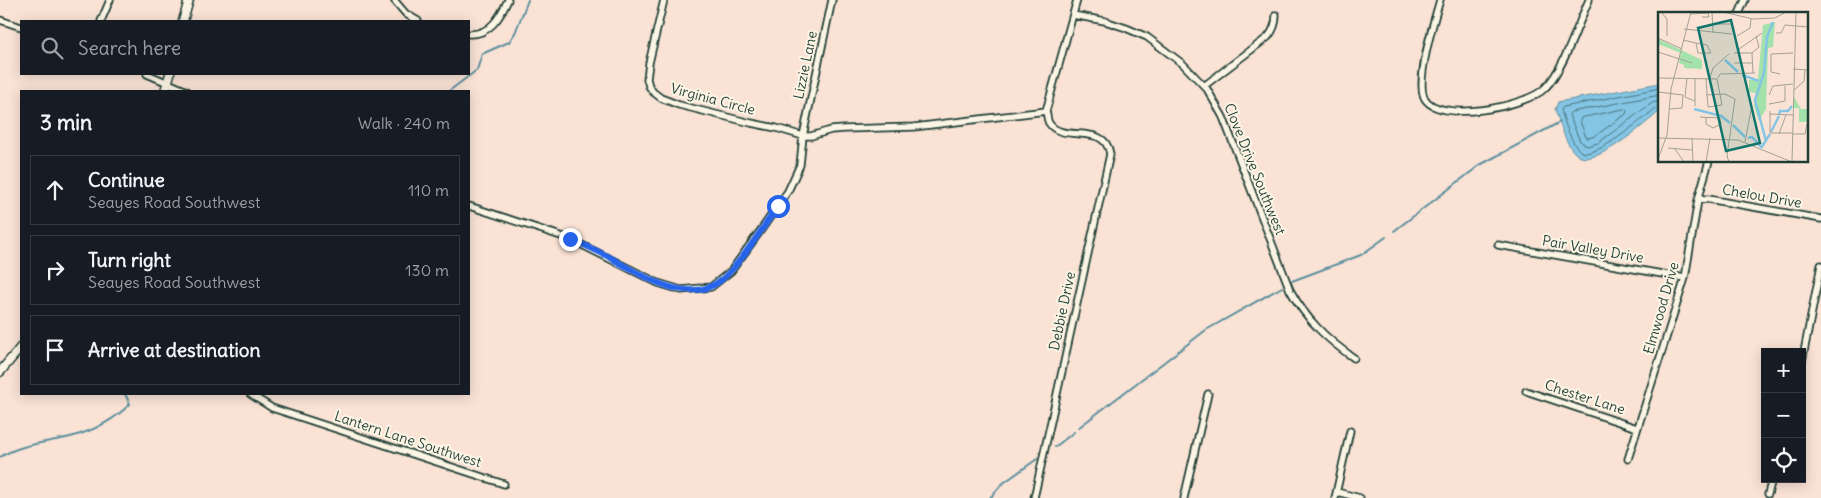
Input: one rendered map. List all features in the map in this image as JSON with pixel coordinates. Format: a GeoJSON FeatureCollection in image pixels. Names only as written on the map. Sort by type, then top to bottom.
{"type":"FeatureCollection","features":[{"type":"Feature","properties":{"kind":"street"},"geometry":{"type":"LineString","coordinates":[[101,20],[110,0]]}},
{"type":"Feature","properties":{"kind":"street"},"geometry":{"type":"LineString","coordinates":[[184,20],[189,0]]}},
{"type":"Feature","properties":{"kind":"street"},"geometry":{"type":"LineString","coordinates":[[394,0],[406,14],[416,20]]}},
{"type":"Feature","properties":{"kind":"street"},"geometry":{"type":"LineString","coordinates":[[470,34],[476,34],[491,28],[508,0]]}},
{"type":"Feature","properties":{"kind":"street","name":"Virginia Circle"},"geometry":{"type":"LineString","coordinates":[[664,0],[647,72],[649,86],[653,92],[660,98],[679,106],[803,136]]}},
{"type":"Feature","properties":{"kind":"street","name":"Lizzie Lane"},"geometry":{"type":"LineString","coordinates":[[470,206],[570,239],[658,283],[681,290],[711,287],[731,270],[778,206],[800,165],[803,136],[832,0]]}},
{"type":"Feature","properties":{"kind":"street"},"geometry":{"type":"LineString","coordinates":[[803,136],[811,136],[838,129],[880,126],[914,127],[1046,111],[1077,0]]}},
{"type":"Feature","properties":{"kind":"street"},"geometry":{"type":"LineString","coordinates":[[1440,0],[1423,67],[1422,84],[1424,97],[1431,105],[1443,110],[1472,111],[1504,106],[1529,98],[1543,90],[1557,74],[1589,0]]}},
{"type":"Feature","properties":{"kind":"street"},"geometry":{"type":"LineString","coordinates":[[1740,12],[1744,0]]}},
{"type":"Feature","properties":{"kind":"street","name":"Clove Drive Southwest"},"geometry":{"type":"LineString","coordinates":[[1073,15],[1126,28],[1147,37],[1171,54],[1204,86],[1223,117],[1290,290],[1303,312],[1324,336],[1354,358]]}},
{"type":"Feature","properties":{"kind":"street"},"geometry":{"type":"LineString","coordinates":[[1204,86],[1268,37],[1273,32],[1276,15]]}},
{"type":"Feature","properties":{"kind":"street"},"geometry":{"type":"LineString","coordinates":[[0,20],[20,27]]}},
{"type":"Feature","properties":{"kind":"street"},"geometry":{"type":"LineString","coordinates":[[149,75],[185,90]]}},
{"type":"Feature","properties":{"kind":"street"},"geometry":{"type":"LineString","coordinates":[[165,90],[170,75]]}},
{"type":"Feature","properties":{"kind":"street","name":"Debbie Drive"},"geometry":{"type":"LineString","coordinates":[[1034,498],[1092,234],[1110,162],[1109,149],[1106,143],[1095,136],[1064,132],[1055,128],[1049,123],[1046,111]]}},
{"type":"Feature","properties":{"kind":"street","name":"Elmwood Drive"},"geometry":{"type":"LineString","coordinates":[[1628,459],[1685,278],[1698,200],[1708,162]]}},
{"type":"Feature","properties":{"kind":"street","name":"Chelou Drive"},"geometry":{"type":"LineString","coordinates":[[1698,200],[1708,199],[1821,219]]}},
{"type":"Feature","properties":{"kind":"street","name":"Pair Valley Drive"},"geometry":{"type":"LineString","coordinates":[[1498,245],[1685,278]]}},
{"type":"Feature","properties":{"kind":"street"},"geometry":{"type":"LineString","coordinates":[[1805,348],[1821,265]]}},
{"type":"Feature","properties":{"kind":"street"},"geometry":{"type":"LineString","coordinates":[[0,372],[20,348]]}},
{"type":"Feature","properties":{"kind":"street","name":"Chester Lane"},"geometry":{"type":"LineString","coordinates":[[1526,391],[1637,428]]}},
{"type":"Feature","properties":{"kind":"street"},"geometry":{"type":"LineString","coordinates":[[1184,498],[1208,394]]}},
{"type":"Feature","properties":{"kind":"street","name":"Lantern Lane Southwest"},"geometry":{"type":"LineString","coordinates":[[252,395],[272,408],[504,484]]}},
{"type":"Feature","properties":{"kind":"street"},"geometry":{"type":"LineString","coordinates":[[1350,431],[1336,495],[1360,498]]}},
{"type":"Feature","properties":{"kind":"street"},"geometry":{"type":"LineString","coordinates":[[1768,494],[1771,483]]}},
{"type":"Feature","properties":{"kind":"water"},"geometry":{"type":"Polygon","coordinates":[[[1658,83],[1658,113],[1634,133],[1610,149],[1589,158],[1576,154],[1568,143],[1555,110],[1558,102],[1658,83]]]}},
{"type":"Feature","properties":{"kind":"waterway"},"geometry":{"type":"LineString","coordinates":[[450,90],[477,70],[482,54],[509,42],[515,33],[528,0]]}},
{"type":"Feature","properties":{"kind":"waterway"},"geometry":{"type":"LineString","coordinates":[[1394,231],[1480,165],[1560,122]]}},
{"type":"Feature","properties":{"kind":"waterway"},"geometry":{"type":"LineString","coordinates":[[1292,281],[1361,255],[1386,237]]}},
{"type":"Feature","properties":{"kind":"waterway"},"geometry":{"type":"LineString","coordinates":[[1078,428],[1206,330],[1282,287]]}},
{"type":"Feature","properties":{"kind":"waterway"},"geometry":{"type":"LineString","coordinates":[[0,457],[18,449],[89,431],[111,420],[130,404],[126,395]]}},
{"type":"Feature","properties":{"kind":"waterway"},"geometry":{"type":"LineString","coordinates":[[1055,447],[1074,432]]}},
{"type":"Feature","properties":{"kind":"waterway"},"geometry":{"type":"LineString","coordinates":[[990,498],[1002,484],[1037,459]]}},
{"type":"Feature","properties":{"kind":"route"},"geometry":{"type":"LineString","coordinates":[[570,239],[610,257],[634,272],[658,283],[681,290],[701,289],[711,287],[731,270],[778,206]]}}]}
